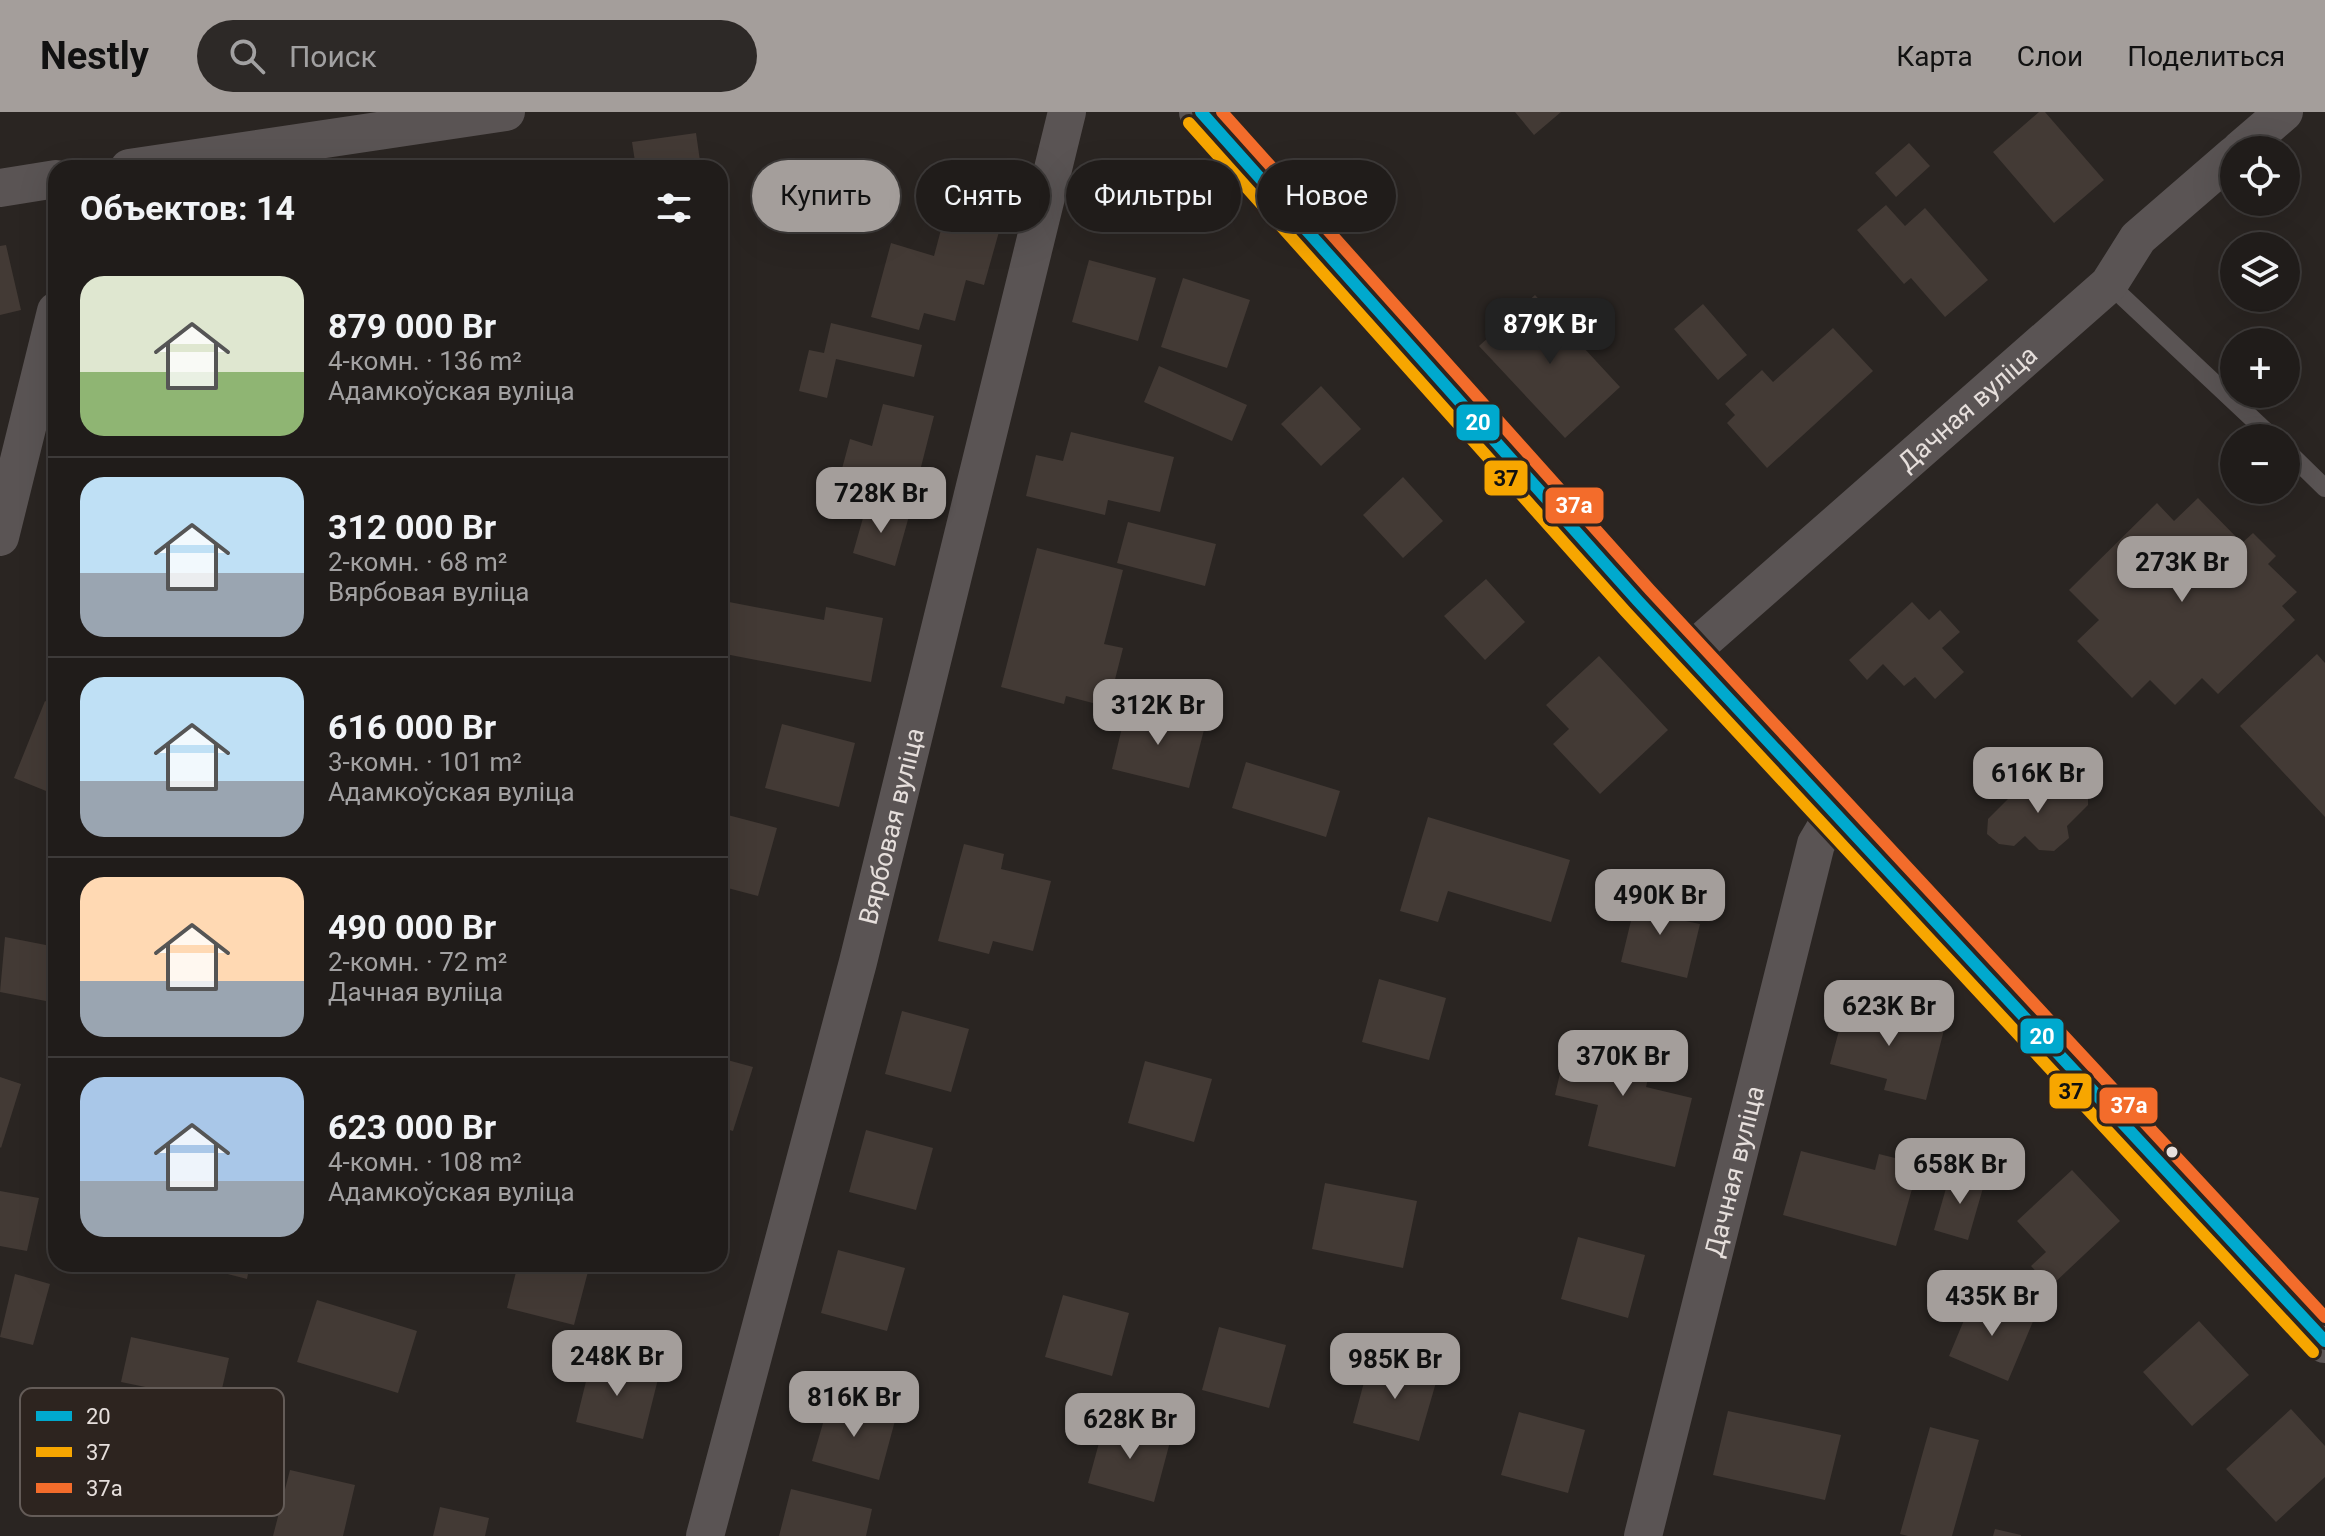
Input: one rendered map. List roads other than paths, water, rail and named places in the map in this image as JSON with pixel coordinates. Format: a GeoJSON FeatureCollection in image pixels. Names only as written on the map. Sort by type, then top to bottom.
{"type":"FeatureCollection","features":[{"type":"Feature","properties":{"kind":"street"},"geometry":{"type":"LineString","coordinates":[[183,160],[506,112]]}},
{"type":"Feature","properties":{"kind":"street","name":"Вярбовая вуліца"},"geometry":{"type":"LineString","coordinates":[[705,1536],[858,962],[1067,112]]}},
{"type":"Feature","properties":{"kind":"street"},"geometry":{"type":"LineString","coordinates":[[1201,112],[1688,654],[1993,987],[2325,1341]]}},
{"type":"Feature","properties":{"kind":"street"},"geometry":{"type":"LineString","coordinates":[[2256,136],[2284,112]]}},
{"type":"Feature","properties":{"kind":"street","name":"Дачная вуліца"},"geometry":{"type":"LineString","coordinates":[[1688,654],[2109,284],[2138,238],[2220,167]]}},
{"type":"Feature","properties":{"kind":"street"},"geometry":{"type":"LineString","coordinates":[[0,188],[48,180]]}},
{"type":"Feature","properties":{"kind":"street"},"geometry":{"type":"LineString","coordinates":[[0,537],[48,343]]}},
{"type":"Feature","properties":{"kind":"street","name":"Дачная вуліца"},"geometry":{"type":"LineString","coordinates":[[1643,1536],[1816,844],[1835,812]]}},
{"type":"Feature","properties":{"kind":"lane"},"geometry":{"type":"LineString","coordinates":[[2109,284],[2258,424]]}},
{"type":"Feature","properties":{"kind":"lane"},"geometry":{"type":"LineString","coordinates":[[2300,464],[2325,488]]}}]}
